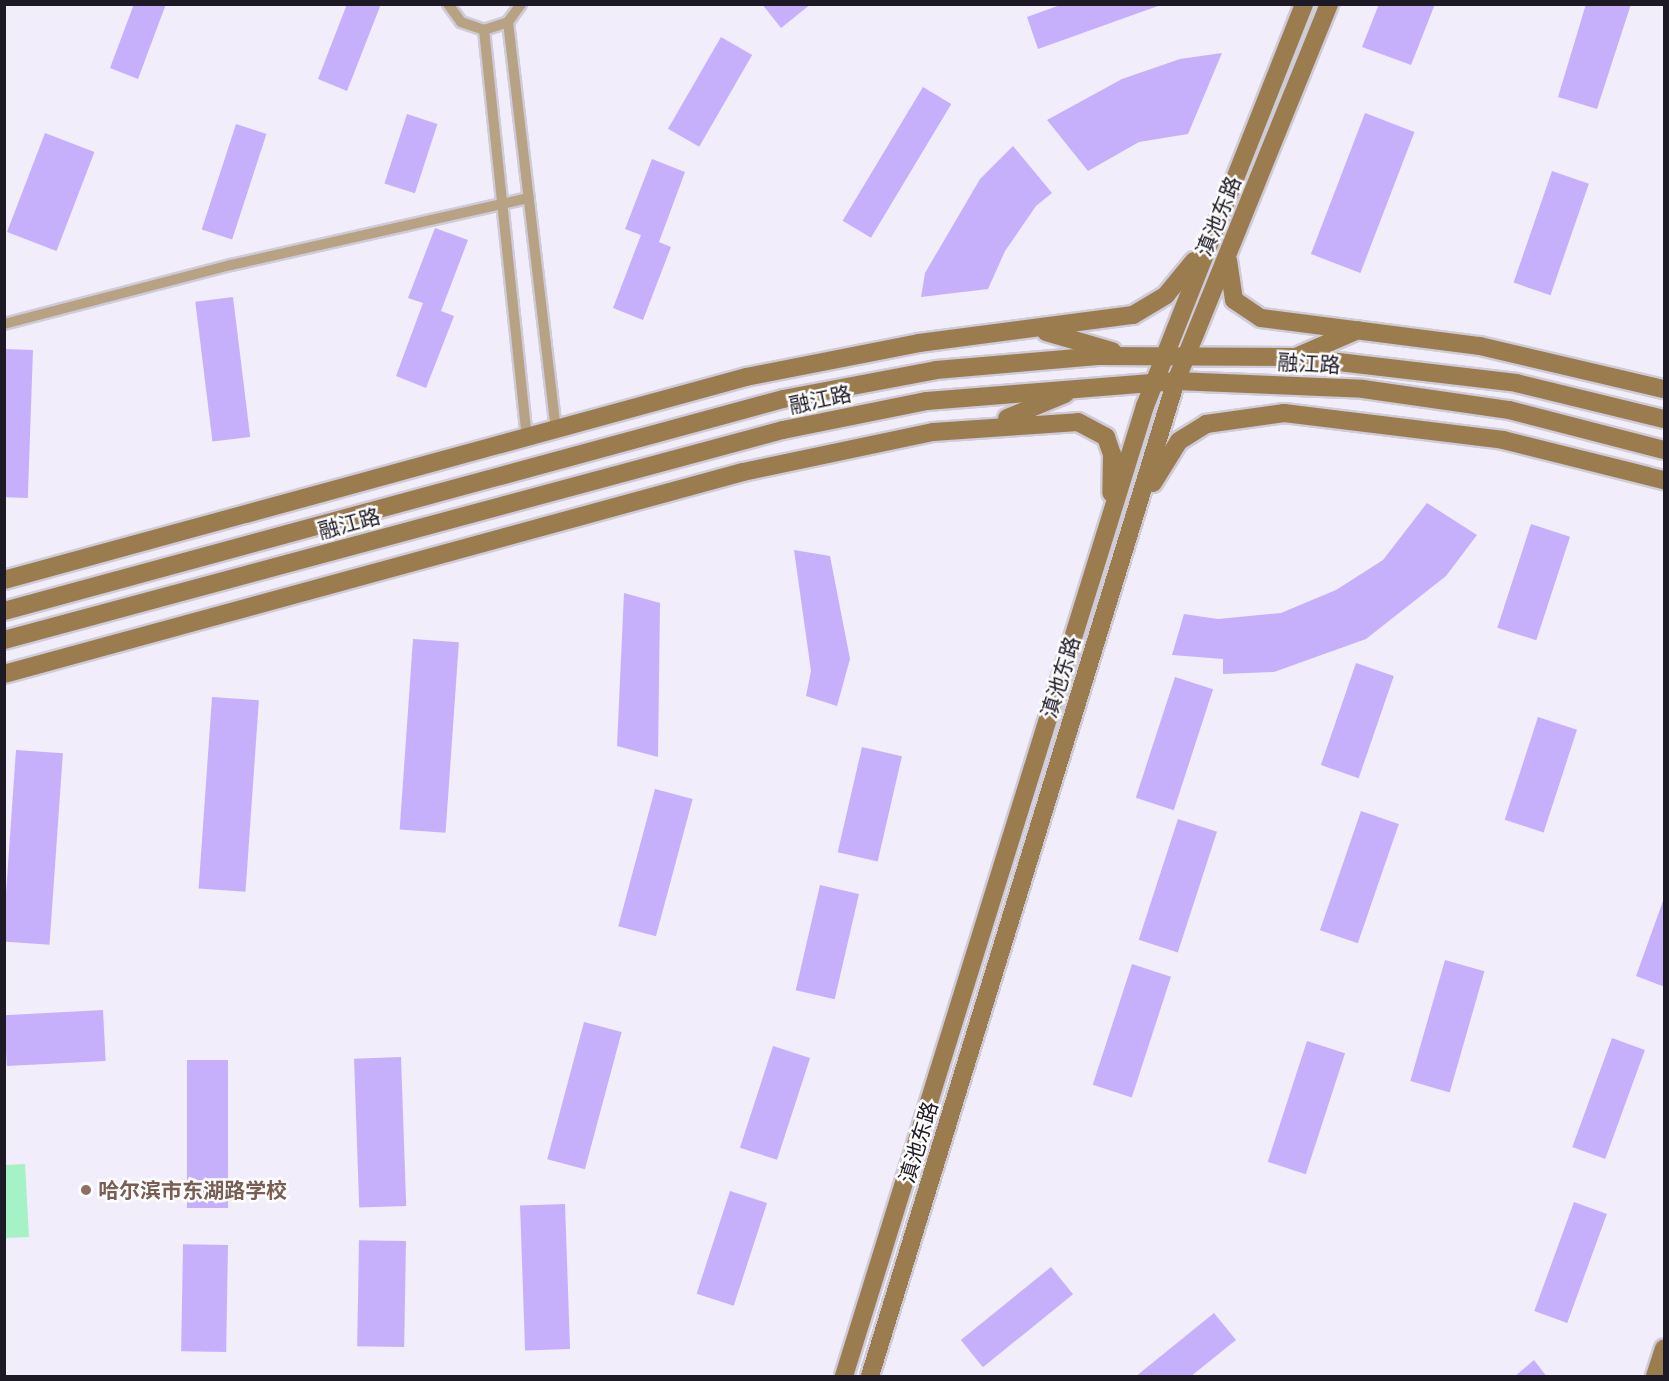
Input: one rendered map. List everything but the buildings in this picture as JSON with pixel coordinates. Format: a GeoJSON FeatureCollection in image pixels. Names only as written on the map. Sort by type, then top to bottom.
{"type":"FeatureCollection","features":[{"type":"Feature","properties":{"kind":"street","name":"滇池东路"},"geometry":{"type":"LineString","coordinates":[[844,1377],[1154,382],[1304,4]]}},
{"type":"Feature","properties":{"kind":"street","name":"滇池东路"},"geometry":{"type":"LineString","coordinates":[[870,1377],[1126,539],[1185,354],[1329,4]]}},
{"type":"Feature","properties":{"kind":"street"},"geometry":{"type":"LineString","coordinates":[[4,580],[800,366],[919,343],[1133,315],[1166,295],[1209,240]]}},
{"type":"Feature","properties":{"kind":"street"},"geometry":{"type":"LineString","coordinates":[[1228,250],[1228,286],[1246,311],[1285,323],[1359,329],[1536,356],[1665,389]]}},
{"type":"Feature","properties":{"kind":"street"},"geometry":{"type":"LineString","coordinates":[[1037,329],[1128,356]]}},
{"type":"Feature","properties":{"kind":"street"},"geometry":{"type":"LineString","coordinates":[[1296,357],[1359,329]]}},
{"type":"Feature","properties":{"kind":"street","name":"融江路"},"geometry":{"type":"LineString","coordinates":[[4,610],[814,392],[936,370],[1128,356],[1185,354],[1296,357],[1516,383],[1665,419]]}},
{"type":"Feature","properties":{"kind":"street","name":"融江路"},"geometry":{"type":"LineString","coordinates":[[4,640],[783,430],[927,401],[1176,381],[1363,389],[1520,413],[1665,450]]}},
{"type":"Feature","properties":{"kind":"street"},"geometry":{"type":"LineString","coordinates":[[995,424],[1076,389]]}},
{"type":"Feature","properties":{"kind":"street"},"geometry":{"type":"LineString","coordinates":[[1126,539],[1179,441],[1206,424],[1246,414],[1284,413],[1444,430],[1665,480]]}},
{"type":"Feature","properties":{"kind":"street"},"geometry":{"type":"LineString","coordinates":[[4,674],[742,472],[995,424],[1078,422],[1106,437],[1112,454],[1110,519]]}},
{"type":"Feature","properties":{"kind":"street"},"geometry":{"type":"LineString","coordinates":[[1655,1377],[1665,1348]]}},
{"type":"Feature","properties":{"kind":"lane"},"geometry":{"type":"LineString","coordinates":[[448,4],[460,22],[484,30],[508,22],[521,4]]}},
{"type":"Feature","properties":{"kind":"lane"},"geometry":{"type":"LineString","coordinates":[[508,22],[556,430]]}},
{"type":"Feature","properties":{"kind":"lane"},"geometry":{"type":"LineString","coordinates":[[484,30],[527,438]]}},
{"type":"Feature","properties":{"kind":"lane"},"geometry":{"type":"LineString","coordinates":[[4,324],[231,265],[529,198]]}},
{"type":"Feature","properties":{"kind":"green space"},"geometry":{"type":"Polygon","coordinates":[[[25,1164],[29,1237],[5,1238],[5,1165],[25,1164]]]}},
{"type":"Feature","properties":{"kind":"place","name":"哈尔滨市东湖路学校"},"geometry":{"type":"Point","coordinates":[86,1190]}}]}
